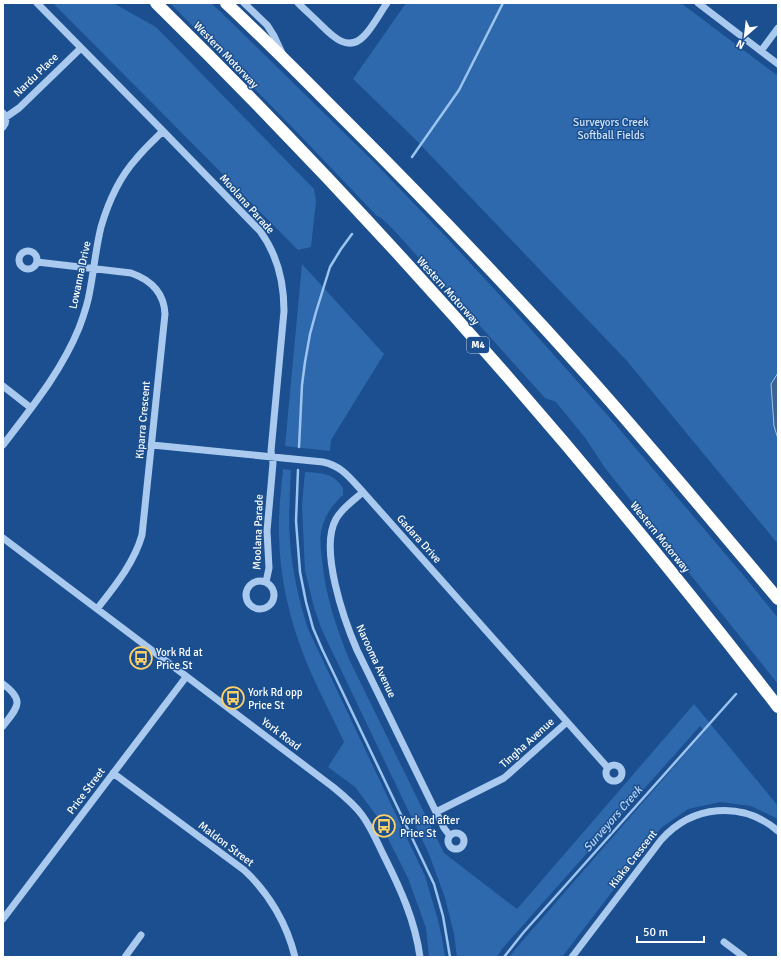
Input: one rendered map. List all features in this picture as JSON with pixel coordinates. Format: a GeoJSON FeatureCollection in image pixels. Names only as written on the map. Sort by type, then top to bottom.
{"type":"FeatureCollection","features":[{"type":"Feature","properties":{"kind":"highway","name":"Western Motorway"},"geometry":{"type":"LineString","coordinates":[[156,3],[264,112],[441,302],[619,508],[778,707]]}},
{"type":"Feature","properties":{"kind":"highway"},"geometry":{"type":"LineString","coordinates":[[226,3],[285,60],[438,214],[525,307],[587,374],[778,599]]}},
{"type":"Feature","properties":{"kind":"street","name":"Moolana Parade"},"geometry":{"type":"LineString","coordinates":[[37,3],[260,231],[267,240],[276,260],[283,288],[284,305],[270,451],[273,463],[267,531],[269,568],[266,582]]}},
{"type":"Feature","properties":{"kind":"street"},"geometry":{"type":"LineString","coordinates":[[244,3],[267,25],[285,60]]}},
{"type":"Feature","properties":{"kind":"street"},"geometry":{"type":"LineString","coordinates":[[298,3],[333,37],[348,43],[356,42],[364,37],[387,3]]}},
{"type":"Feature","properties":{"kind":"street"},"geometry":{"type":"LineString","coordinates":[[698,3],[778,64]]}},
{"type":"Feature","properties":{"kind":"street"},"geometry":{"type":"LineString","coordinates":[[761,51],[778,28]]}},
{"type":"Feature","properties":{"kind":"street","name":"Nardu Place"},"geometry":{"type":"LineString","coordinates":[[3,127],[6,123],[4,115],[19,108],[81,48]]}},
{"type":"Feature","properties":{"kind":"street","name":"Lowanna Drive"},"geometry":{"type":"LineString","coordinates":[[3,445],[51,381],[74,339],[90,292],[101,227],[114,192],[135,160],[163,131]]}},
{"type":"Feature","properties":{"kind":"street","name":"Kiparra Crescent"},"geometry":{"type":"LineString","coordinates":[[37,262],[131,273],[147,280],[157,289],[165,306],[152,445],[140,544],[126,571],[97,609]]}},
{"type":"Feature","properties":{"kind":"street"},"geometry":{"type":"LineString","coordinates":[[3,386],[31,408]]}},
{"type":"Feature","properties":{"kind":"street","name":"Gadara Drive"},"geometry":{"type":"LineString","coordinates":[[152,445],[323,462],[330,463],[338,467],[363,492],[608,768]]}},
{"type":"Feature","properties":{"kind":"street","name":"Narooma Avenue"},"geometry":{"type":"LineString","coordinates":[[363,492],[340,514],[333,526],[331,545],[337,590],[347,625],[357,650],[436,812],[450,836]]}},
{"type":"Feature","properties":{"kind":"street","name":"York Road"},"geometry":{"type":"LineString","coordinates":[[3,538],[337,791],[357,809],[374,836],[403,896],[414,926],[420,957]]}},
{"type":"Feature","properties":{"kind":"street","name":"Moolana Parade"},"geometry":{"type":"LineString","coordinates":[[261,581],[266,582],[273,589],[274,594],[272,603],[265,609],[256,609],[248,604],[246,599],[247,590],[252,583],[261,581]]}},
{"type":"Feature","properties":{"kind":"street","name":"Price Street"},"geometry":{"type":"LineString","coordinates":[[3,919],[186,677]]}},
{"type":"Feature","properties":{"kind":"street"},"geometry":{"type":"LineString","coordinates":[[3,684],[13,692],[17,702],[15,710],[3,726]]}},
{"type":"Feature","properties":{"kind":"street","name":"Tingha Avenue"},"geometry":{"type":"LineString","coordinates":[[436,812],[504,778],[567,722]]}},
{"type":"Feature","properties":{"kind":"street","name":"Maldon Street"},"geometry":{"type":"LineString","coordinates":[[113,773],[244,870],[252,878],[274,906],[288,935],[295,957]]}},
{"type":"Feature","properties":{"kind":"street","name":"Kiaka Crescent"},"geometry":{"type":"LineString","coordinates":[[572,957],[661,840],[679,824],[699,814],[726,810],[742,812],[752,816],[768,823],[778,831]]}},
{"type":"Feature","properties":{"kind":"street"},"geometry":{"type":"LineString","coordinates":[[125,957],[141,935]]}},
{"type":"Feature","properties":{"kind":"street"},"geometry":{"type":"LineString","coordinates":[[724,942],[744,957]]}},
{"type":"Feature","properties":{"kind":"green space"},"geometry":{"type":"Polygon","coordinates":[[[53,3],[113,3],[156,27],[314,189],[316,201],[311,247],[298,250],[53,3]]]}},
{"type":"Feature","properties":{"kind":"green space"},"geometry":{"type":"Polygon","coordinates":[[[170,3],[211,3],[377,165],[520,317],[610,418],[778,618],[778,684],[605,468],[586,439],[556,402],[545,398],[391,227],[377,216],[170,3]]]}},
{"type":"Feature","properties":{"kind":"green space","name":"Surveyors Creek Softball Fields"},"geometry":{"type":"Polygon","coordinates":[[[406,3],[681,3],[778,76],[778,544],[627,361],[414,138],[353,79],[406,3]]]}},
{"type":"Feature","properties":{"kind":"green space"},"geometry":{"type":"Polygon","coordinates":[[[302,264],[384,354],[331,440],[330,451],[285,446],[302,264]]]}},
{"type":"Feature","properties":{"kind":"green space"},"geometry":{"type":"Polygon","coordinates":[[[283,469],[291,470],[289,532],[292,563],[296,585],[308,629],[425,876],[438,920],[445,957],[429,957],[426,928],[408,878],[376,815],[355,787],[328,767],[344,742],[304,656],[286,597],[281,567],[279,537],[279,511],[283,469]]]}},
{"type":"Feature","properties":{"kind":"green space"},"geometry":{"type":"Polygon","coordinates":[[[305,472],[327,475],[336,479],[343,488],[343,495],[327,514],[323,523],[320,544],[328,598],[349,659],[444,853],[517,909],[694,704],[778,806],[778,819],[751,806],[720,802],[688,809],[661,828],[562,957],[509,957],[705,731],[700,726],[516,933],[497,957],[457,957],[454,934],[445,898],[429,854],[321,628],[314,607],[305,571],[302,505],[305,472]]]}},
{"type":"Feature","properties":{"kind":"shaded area"},"geometry":{"type":"Polygon","coordinates":[[[778,373],[778,439],[774,426],[771,384],[778,373]]]}},
{"type":"Feature","properties":{"kind":"waterway"},"geometry":{"type":"LineString","coordinates":[[412,157],[459,90],[503,3]]}},
{"type":"Feature","properties":{"kind":"waterway"},"geometry":{"type":"LineString","coordinates":[[299,447],[302,385],[310,334],[330,267],[352,234]]}},
{"type":"Feature","properties":{"kind":"waterway"},"geometry":{"type":"LineString","coordinates":[[298,470],[296,521],[300,572],[313,628],[434,884],[443,916],[450,957]]}},
{"type":"Feature","properties":{"kind":"waterway","name":"Surveyors Creek"},"geometry":{"type":"LineString","coordinates":[[504,957],[523,933],[736,694]]}},
{"type":"Feature","properties":{"kind":"place","name":"York Rd at Price St"},"geometry":{"type":"Point","coordinates":[141,658]}},
{"type":"Feature","properties":{"kind":"place","name":"York Rd opp Price St"},"geometry":{"type":"Point","coordinates":[233,698]}},
{"type":"Feature","properties":{"kind":"place","name":"York Rd after Price St"},"geometry":{"type":"Point","coordinates":[384,826]}}]}
